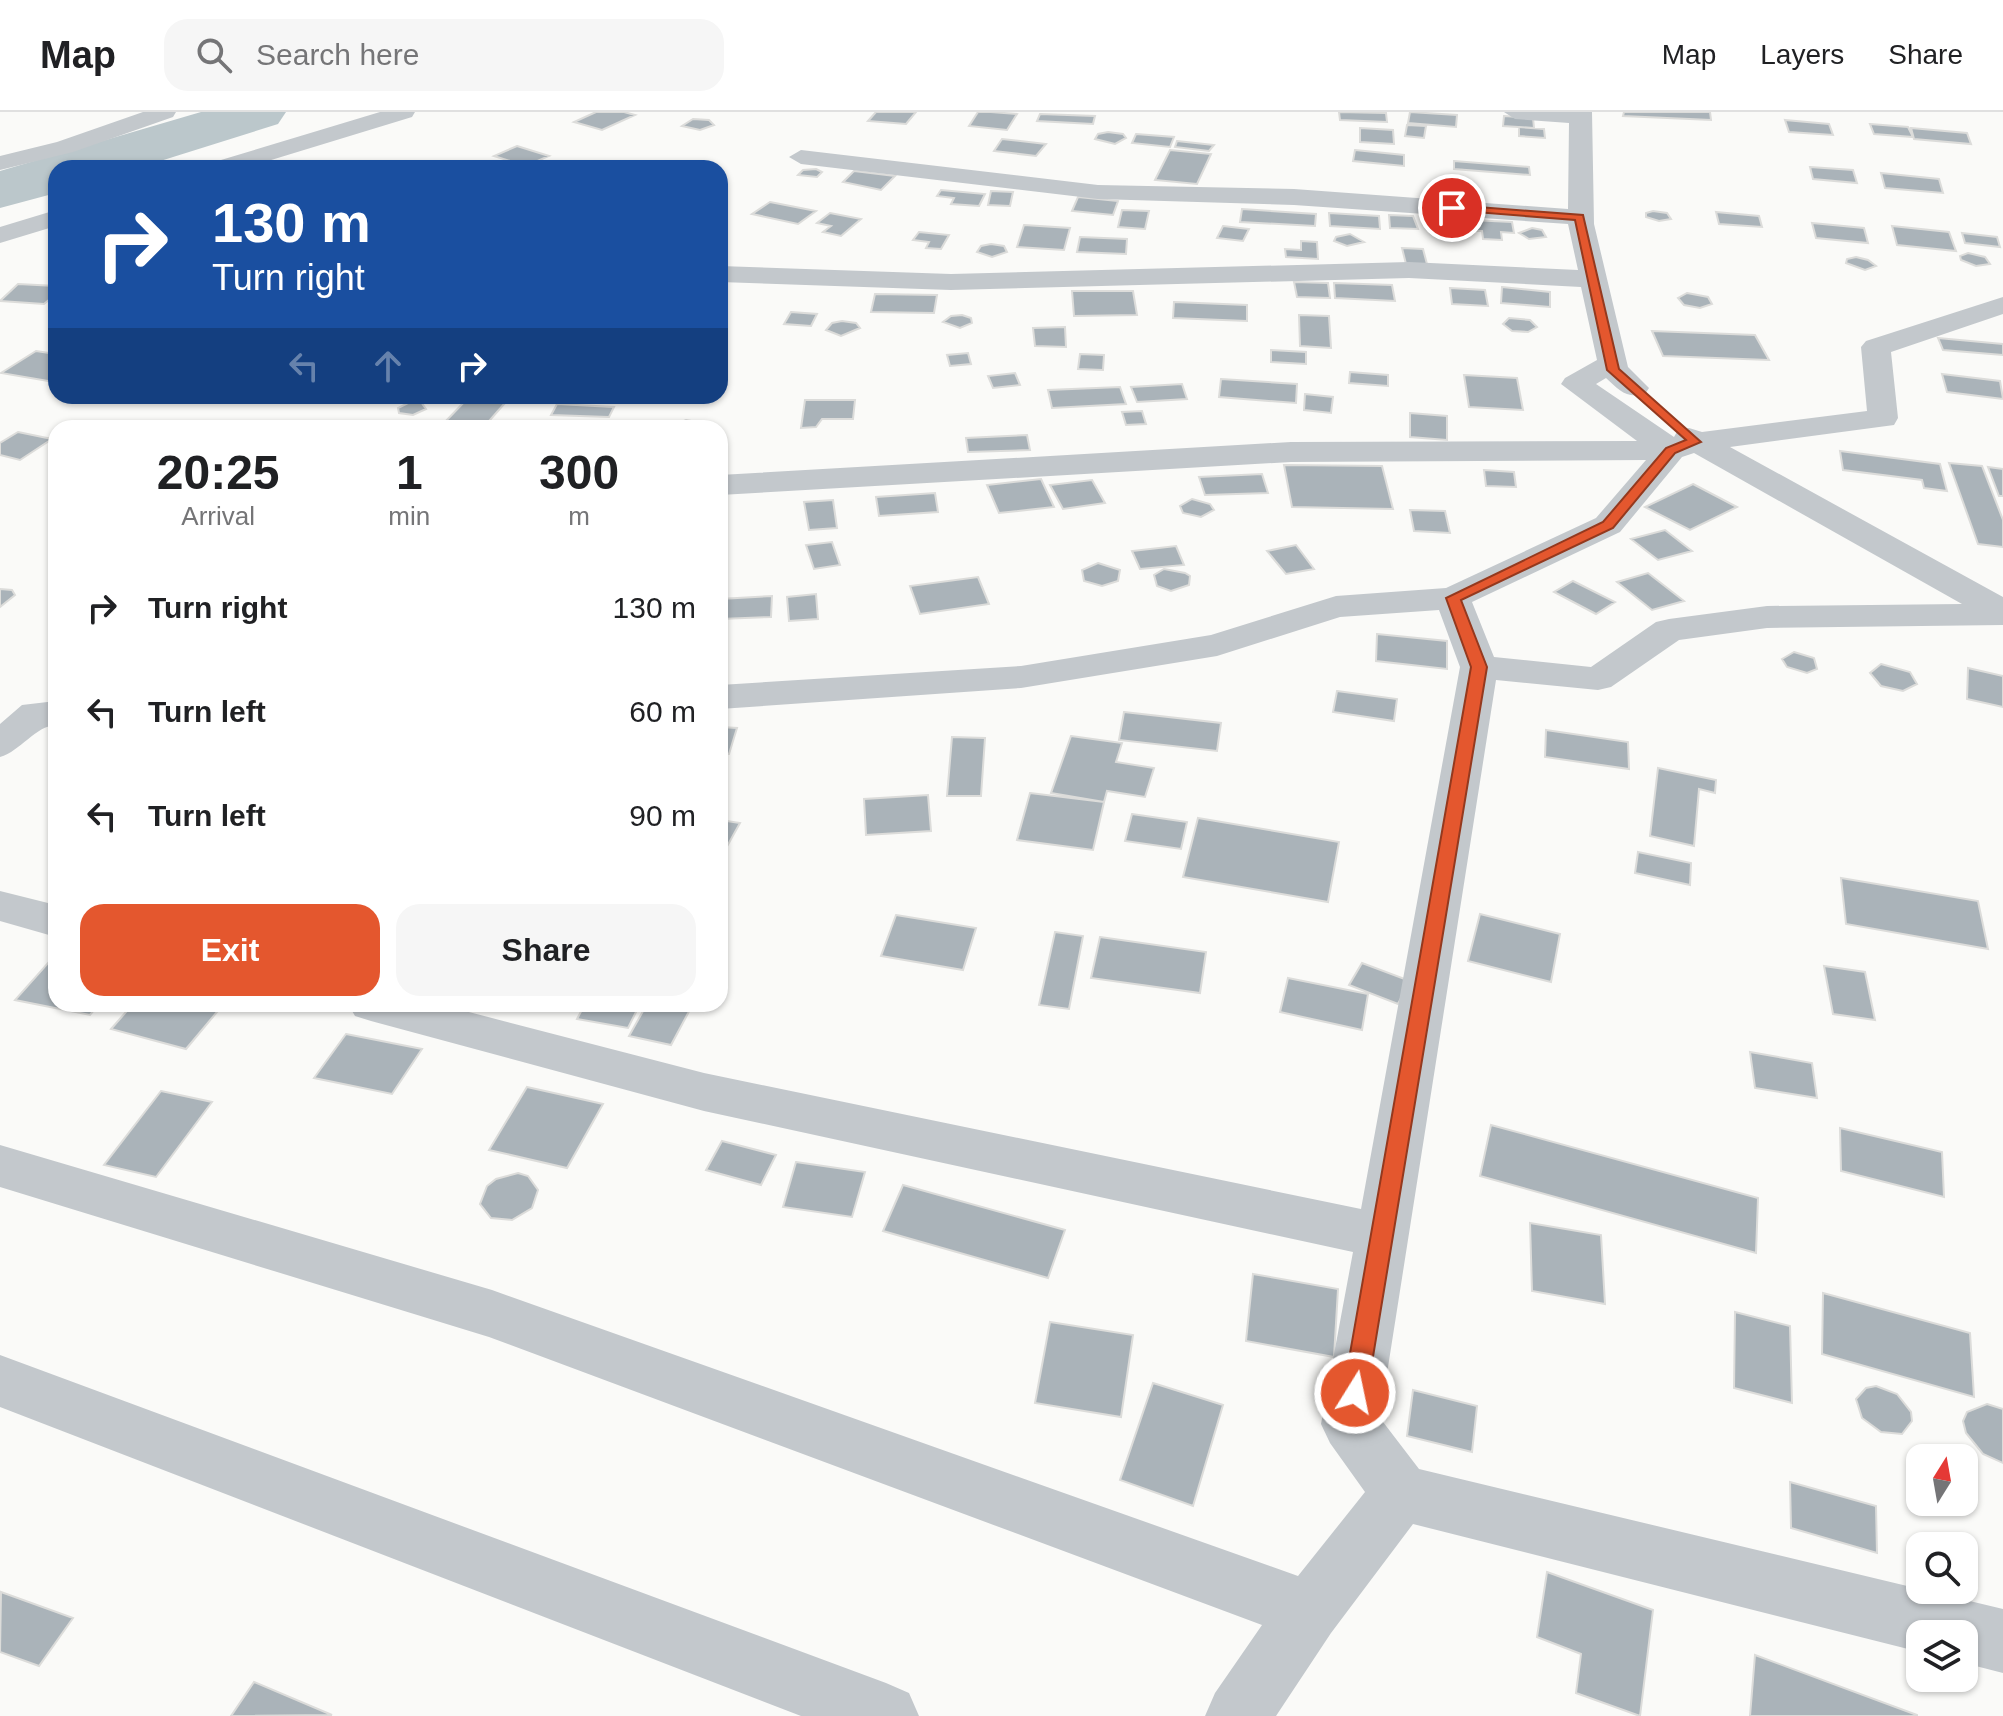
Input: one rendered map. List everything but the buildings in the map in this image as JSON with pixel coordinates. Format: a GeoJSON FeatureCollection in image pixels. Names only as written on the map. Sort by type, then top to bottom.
{"type":"FeatureCollection","features":[{"type":"Feature","properties":{"kind":"street"},"geometry":{"type":"LineString","coordinates":[[0,163],[65,147],[165,112]]}},
{"type":"Feature","properties":{"kind":"street"},"geometry":{"type":"LineString","coordinates":[[246,160],[404,112]]}},
{"type":"Feature","properties":{"kind":"street"},"geometry":{"type":"LineString","coordinates":[[1515,112],[1581,114],[1579,217],[1614,370],[1601,368],[1576,384],[1683,446],[2003,613]]}},
{"type":"Feature","properties":{"kind":"street"},"geometry":{"type":"LineString","coordinates":[[801,157],[1098,192],[1294,197],[1579,217]]}},
{"type":"Feature","properties":{"kind":"street"},"geometry":{"type":"LineString","coordinates":[[0,235],[48,220]]}},
{"type":"Feature","properties":{"kind":"street"},"geometry":{"type":"LineString","coordinates":[[0,246],[48,244]]}},
{"type":"Feature","properties":{"kind":"street"},"geometry":{"type":"LineString","coordinates":[[728,274],[951,282],[1409,270],[1593,279]]}},
{"type":"Feature","properties":{"kind":"street"},"geometry":{"type":"LineString","coordinates":[[728,485],[1291,452],[1683,446],[1883,418],[1876,347],[2003,305]]}},
{"type":"Feature","properties":{"kind":"street"},"geometry":{"type":"LineString","coordinates":[[728,696],[1021,677],[1217,645],[1336,607],[1453,598],[1608,525],[1683,446]]}},
{"type":"Feature","properties":{"kind":"street"},"geometry":{"type":"LineString","coordinates":[[1453,598],[1479,667],[1350,1424],[1401,1493],[2003,1641]]}},
{"type":"Feature","properties":{"kind":"street"},"geometry":{"type":"LineString","coordinates":[[1479,667],[1598,679],[1669,630],[1767,617],[2003,613]]}},
{"type":"Feature","properties":{"kind":"street"},"geometry":{"type":"LineString","coordinates":[[0,744],[31,714]]}},
{"type":"Feature","properties":{"kind":"street"},"geometry":{"type":"LineString","coordinates":[[0,906],[48,919]]}},
{"type":"Feature","properties":{"kind":"street"},"geometry":{"type":"LineString","coordinates":[[401,1012],[704,1092],[1382,1236]]}},
{"type":"Feature","properties":{"kind":"street"},"geometry":{"type":"LineString","coordinates":[[0,1166],[492,1314],[1309,1611]]}},
{"type":"Feature","properties":{"kind":"street"},"geometry":{"type":"LineString","coordinates":[[0,1381],[886,1716]]}},
{"type":"Feature","properties":{"kind":"street"},"geometry":{"type":"LineString","coordinates":[[1238,1716],[1309,1611],[1401,1493]]}},
{"type":"Feature","properties":{"kind":"waterway"},"geometry":{"type":"LineString","coordinates":[[104,160],[259,112]]}},
{"type":"Feature","properties":{"kind":"waterway"},"geometry":{"type":"LineString","coordinates":[[0,190],[48,176]]}},
{"type":"Feature","properties":{"kind":"route"},"geometry":{"type":"LineString","coordinates":[[1355,1393],[1479,667],[1453,598],[1608,525],[1671,450],[1695,442],[1614,370],[1579,217],[1452,208]]}}]}
